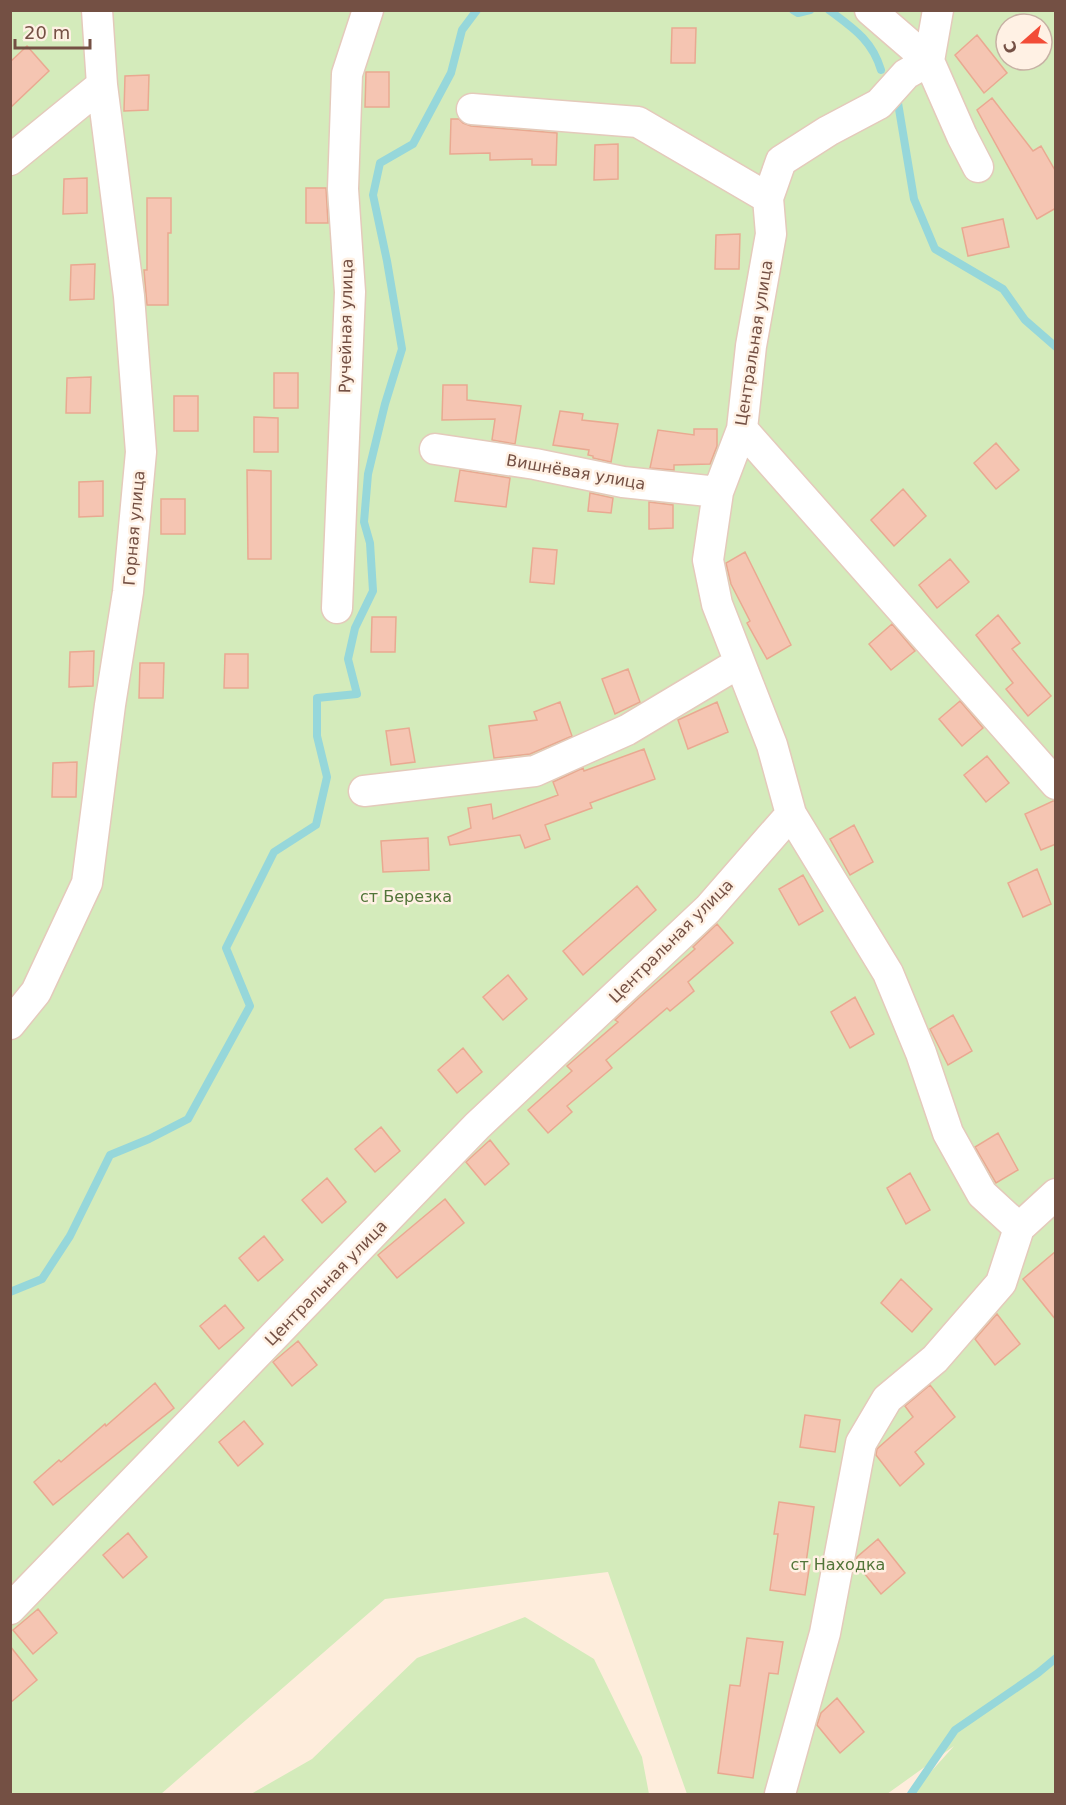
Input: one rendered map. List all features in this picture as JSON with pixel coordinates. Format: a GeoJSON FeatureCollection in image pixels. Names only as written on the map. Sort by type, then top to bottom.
{"type":"FeatureCollection","features":[{"type":"Feature","properties":{"kind":"street","name":"Горная улица"},"geometry":{"type":"LineString","coordinates":[[10,1024],[36,992],[87,883],[110,705],[128,592],[141,452],[129,296],[102,85],[97,10]]}},
{"type":"Feature","properties":{"kind":"street","name":"Ручейная улица"},"geometry":{"type":"LineString","coordinates":[[337,608],[350,292],[343,189],[347,74],[368,10]]}},
{"type":"Feature","properties":{"kind":"street"},"geometry":{"type":"LineString","coordinates":[[870,10],[929,61],[978,167]]}},
{"type":"Feature","properties":{"kind":"street"},"geometry":{"type":"LineString","coordinates":[[929,61],[938,10]]}},
{"type":"Feature","properties":{"kind":"street","name":"Центральная улица"},"geometry":{"type":"LineString","coordinates":[[10,1609],[477,1126],[708,909],[791,814],[772,745],[717,604],[708,560],[718,492],[742,429],[751,346],[771,234],[768,198],[781,161],[828,131],[879,104],[906,74],[929,61]]}},
{"type":"Feature","properties":{"kind":"street"},"geometry":{"type":"LineString","coordinates":[[10,160],[102,85]]}},
{"type":"Feature","properties":{"kind":"street"},"geometry":{"type":"LineString","coordinates":[[472,109],[638,122],[768,198]]}},
{"type":"Feature","properties":{"kind":"street"},"geometry":{"type":"LineString","coordinates":[[742,429],[1056,784]]}},
{"type":"Feature","properties":{"kind":"street","name":"Вишнёвая улица"},"geometry":{"type":"LineString","coordinates":[[435,449],[535,464],[623,482],[718,492]]}},
{"type":"Feature","properties":{"kind":"street"},"geometry":{"type":"LineString","coordinates":[[364,791],[535,771],[627,730],[739,663]]}},
{"type":"Feature","properties":{"kind":"street"},"geometry":{"type":"LineString","coordinates":[[791,814],[888,973],[921,1053],[948,1133],[982,1194],[1019,1228]]}},
{"type":"Feature","properties":{"kind":"street"},"geometry":{"type":"LineString","coordinates":[[780,1794],[825,1633],[861,1443],[887,1399],[935,1359],[1001,1283],[1019,1228],[1056,1194]]}},
{"type":"Feature","properties":{"kind":"green space","name":"ст Березка"},"geometry":{"type":"Polygon","coordinates":[[[11,11],[1055,11],[1055,1794],[911,1794],[954,1746],[887,1794],[687,1794],[608,1572],[385,1599],[161,1794],[11,1794],[11,11]]]}},
{"type":"Feature","properties":{"kind":"green space"},"geometry":{"type":"Polygon","coordinates":[[[525,1617],[594,1659],[642,1757],[649,1794],[251,1794],[312,1759],[417,1658],[525,1617]]]}},
{"type":"Feature","properties":{"kind":"building"},"geometry":{"type":"Polygon","coordinates":[[[672,28],[696,28],[695,63],[671,63],[672,28]]]}},
{"type":"Feature","properties":{"kind":"building"},"geometry":{"type":"Polygon","coordinates":[[[977,35],[994,57],[994,72],[1007,73],[984,93],[955,55],[977,35]]]}},
{"type":"Feature","properties":{"kind":"building"},"geometry":{"type":"Polygon","coordinates":[[[27,46],[49,71],[10,108],[10,62],[27,46]]]}},
{"type":"Feature","properties":{"kind":"building"},"geometry":{"type":"Polygon","coordinates":[[[366,72],[389,72],[389,107],[365,107],[366,72]]]}},
{"type":"Feature","properties":{"kind":"building"},"geometry":{"type":"Polygon","coordinates":[[[149,75],[148,110],[124,111],[125,76],[149,75]]]}},
{"type":"Feature","properties":{"kind":"building"},"geometry":{"type":"Polygon","coordinates":[[[992,98],[1033,151],[1041,146],[1056,172],[1056,208],[1037,219],[977,110],[992,98]]]}},
{"type":"Feature","properties":{"kind":"building"},"geometry":{"type":"Polygon","coordinates":[[[451,119],[459,119],[471,126],[557,133],[556,165],[532,165],[532,159],[490,160],[490,153],[450,154],[451,119]]]}},
{"type":"Feature","properties":{"kind":"building"},"geometry":{"type":"Polygon","coordinates":[[[618,144],[618,179],[594,180],[595,145],[618,144]]]}},
{"type":"Feature","properties":{"kind":"building"},"geometry":{"type":"Polygon","coordinates":[[[87,178],[87,213],[63,214],[64,179],[87,178]]]}},
{"type":"Feature","properties":{"kind":"building"},"geometry":{"type":"Polygon","coordinates":[[[306,188],[326,188],[328,223],[306,223],[306,188]]]}},
{"type":"Feature","properties":{"kind":"building"},"geometry":{"type":"Polygon","coordinates":[[[147,198],[171,198],[171,233],[168,233],[168,305],[147,305],[144,270],[147,270],[147,198]]]}},
{"type":"Feature","properties":{"kind":"building"},"geometry":{"type":"Polygon","coordinates":[[[1003,219],[1009,247],[968,256],[962,228],[1003,219]]]}},
{"type":"Feature","properties":{"kind":"building"},"geometry":{"type":"Polygon","coordinates":[[[740,234],[739,269],[715,269],[716,235],[740,234]]]}},
{"type":"Feature","properties":{"kind":"building"},"geometry":{"type":"Polygon","coordinates":[[[95,264],[94,299],[70,300],[71,265],[95,264]]]}},
{"type":"Feature","properties":{"kind":"building"},"geometry":{"type":"Polygon","coordinates":[[[274,373],[298,373],[298,408],[274,408],[274,373]]]}},
{"type":"Feature","properties":{"kind":"building"},"geometry":{"type":"Polygon","coordinates":[[[91,377],[90,413],[66,413],[67,378],[91,377]]]}},
{"type":"Feature","properties":{"kind":"building"},"geometry":{"type":"Polygon","coordinates":[[[443,385],[467,385],[467,400],[521,406],[515,444],[492,440],[495,419],[442,420],[443,385]]]}},
{"type":"Feature","properties":{"kind":"building"},"geometry":{"type":"Polygon","coordinates":[[[174,396],[198,396],[198,431],[174,431],[174,396]]]}},
{"type":"Feature","properties":{"kind":"building"},"geometry":{"type":"Polygon","coordinates":[[[560,411],[583,414],[582,420],[618,424],[611,462],[593,458],[588,455],[589,450],[553,445],[560,411]]]}},
{"type":"Feature","properties":{"kind":"building"},"geometry":{"type":"Polygon","coordinates":[[[254,417],[278,418],[278,452],[254,452],[254,417]]]}},
{"type":"Feature","properties":{"kind":"building"},"geometry":{"type":"Polygon","coordinates":[[[694,429],[717,429],[717,446],[710,464],[674,465],[674,470],[650,468],[658,430],[694,435],[694,429]]]}},
{"type":"Feature","properties":{"kind":"building"},"geometry":{"type":"Polygon","coordinates":[[[996,443],[1019,470],[996,489],[974,463],[996,443]]]}},
{"type":"Feature","properties":{"kind":"building"},"geometry":{"type":"Polygon","coordinates":[[[247,470],[271,471],[271,559],[248,559],[247,470]]]}},
{"type":"Feature","properties":{"kind":"building"},"geometry":{"type":"Polygon","coordinates":[[[460,470],[510,478],[506,507],[455,501],[460,470]]]}},
{"type":"Feature","properties":{"kind":"building"},"geometry":{"type":"Polygon","coordinates":[[[103,481],[103,516],[79,517],[79,482],[103,481]]]}},
{"type":"Feature","properties":{"kind":"building"},"geometry":{"type":"Polygon","coordinates":[[[903,489],[926,516],[894,546],[871,520],[903,489]]]}},
{"type":"Feature","properties":{"kind":"building"},"geometry":{"type":"Polygon","coordinates":[[[590,493],[613,498],[611,513],[588,511],[590,493]]]}},
{"type":"Feature","properties":{"kind":"building"},"geometry":{"type":"Polygon","coordinates":[[[161,499],[185,499],[185,534],[161,534],[161,499]]]}},
{"type":"Feature","properties":{"kind":"building"},"geometry":{"type":"Polygon","coordinates":[[[649,502],[673,505],[673,528],[649,529],[649,502]]]}},
{"type":"Feature","properties":{"kind":"building"},"geometry":{"type":"Polygon","coordinates":[[[533,548],[557,550],[554,584],[530,582],[533,548]]]}},
{"type":"Feature","properties":{"kind":"building"},"geometry":{"type":"Polygon","coordinates":[[[745,552],[791,645],[767,659],[747,623],[750,621],[731,584],[726,563],[745,552]]]}},
{"type":"Feature","properties":{"kind":"building"},"geometry":{"type":"Polygon","coordinates":[[[950,559],[969,582],[937,608],[919,585],[950,559]]]}},
{"type":"Feature","properties":{"kind":"building"},"geometry":{"type":"Polygon","coordinates":[[[998,615],[1020,643],[1012,649],[1051,696],[1028,716],[1006,689],[1013,683],[976,635],[998,615]]]}},
{"type":"Feature","properties":{"kind":"building"},"geometry":{"type":"Polygon","coordinates":[[[372,617],[396,617],[395,652],[371,652],[372,617]]]}},
{"type":"Feature","properties":{"kind":"building"},"geometry":{"type":"Polygon","coordinates":[[[892,624],[915,651],[891,670],[869,644],[892,624]]]}},
{"type":"Feature","properties":{"kind":"building"},"geometry":{"type":"Polygon","coordinates":[[[94,651],[93,686],[69,687],[70,652],[94,651]]]}},
{"type":"Feature","properties":{"kind":"building"},"geometry":{"type":"Polygon","coordinates":[[[225,654],[248,654],[248,688],[224,688],[225,654]]]}},
{"type":"Feature","properties":{"kind":"building"},"geometry":{"type":"Polygon","coordinates":[[[140,663],[164,663],[163,698],[139,698],[140,663]]]}},
{"type":"Feature","properties":{"kind":"building"},"geometry":{"type":"Polygon","coordinates":[[[628,669],[640,702],[615,714],[602,679],[628,669]]]}},
{"type":"Feature","properties":{"kind":"building"},"geometry":{"type":"Polygon","coordinates":[[[960,701],[983,728],[962,746],[939,719],[960,701]]]}},
{"type":"Feature","properties":{"kind":"building"},"geometry":{"type":"Polygon","coordinates":[[[560,702],[572,736],[530,754],[494,758],[489,726],[537,720],[534,712],[560,702]]]}},
{"type":"Feature","properties":{"kind":"building"},"geometry":{"type":"Polygon","coordinates":[[[717,702],[728,732],[688,749],[678,720],[717,702]]]}},
{"type":"Feature","properties":{"kind":"building"},"geometry":{"type":"Polygon","coordinates":[[[409,728],[415,762],[391,765],[386,731],[409,728]]]}},
{"type":"Feature","properties":{"kind":"building"},"geometry":{"type":"Polygon","coordinates":[[[644,749],[655,779],[590,803],[592,808],[545,825],[550,839],[525,848],[520,835],[450,845],[448,837],[471,828],[468,808],[491,804],[493,819],[558,795],[553,782],[583,768],[584,771],[644,749]]]}},
{"type":"Feature","properties":{"kind":"building"},"geometry":{"type":"Polygon","coordinates":[[[987,756],[1009,783],[986,802],[964,775],[987,756]]]}},
{"type":"Feature","properties":{"kind":"building"},"geometry":{"type":"Polygon","coordinates":[[[77,762],[76,797],[52,797],[53,763],[77,762]]]}},
{"type":"Feature","properties":{"kind":"building"},"geometry":{"type":"Polygon","coordinates":[[[1056,801],[1056,844],[1041,850],[1025,814],[1056,801]]]}},
{"type":"Feature","properties":{"kind":"building"},"geometry":{"type":"Polygon","coordinates":[[[854,825],[873,862],[850,875],[830,839],[854,825]]]}},
{"type":"Feature","properties":{"kind":"building"},"geometry":{"type":"Polygon","coordinates":[[[428,838],[429,870],[383,872],[381,841],[428,838]]]}},
{"type":"Feature","properties":{"kind":"building"},"geometry":{"type":"Polygon","coordinates":[[[1037,869],[1051,904],[1023,917],[1008,883],[1037,869]]]}},
{"type":"Feature","properties":{"kind":"building"},"geometry":{"type":"Polygon","coordinates":[[[803,875],[823,911],[799,925],[779,889],[803,875]]]}},
{"type":"Feature","properties":{"kind":"building"},"geometry":{"type":"Polygon","coordinates":[[[637,886],[656,910],[583,975],[563,951],[637,886]]]}},
{"type":"Feature","properties":{"kind":"building"},"geometry":{"type":"Polygon","coordinates":[[[717,924],[733,943],[688,982],[694,991],[670,1011],[667,1008],[606,1060],[612,1068],[567,1106],[572,1112],[548,1133],[528,1110],[572,1071],[567,1066],[618,1022],[615,1020],[695,949],[693,947],[717,924]]]}},
{"type":"Feature","properties":{"kind":"building"},"geometry":{"type":"Polygon","coordinates":[[[508,975],[527,999],[503,1020],[483,997],[508,975]]]}},
{"type":"Feature","properties":{"kind":"building"},"geometry":{"type":"Polygon","coordinates":[[[855,997],[874,1034],[850,1048],[831,1012],[855,997]]]}},
{"type":"Feature","properties":{"kind":"building"},"geometry":{"type":"Polygon","coordinates":[[[953,1015],[972,1051],[948,1065],[930,1029],[953,1015]]]}},
{"type":"Feature","properties":{"kind":"building"},"geometry":{"type":"Polygon","coordinates":[[[463,1048],[482,1072],[457,1093],[438,1070],[463,1048]]]}},
{"type":"Feature","properties":{"kind":"building"},"geometry":{"type":"Polygon","coordinates":[[[381,1127],[400,1151],[375,1172],[355,1149],[381,1127]]]}},
{"type":"Feature","properties":{"kind":"building"},"geometry":{"type":"Polygon","coordinates":[[[998,1133],[1018,1170],[996,1183],[975,1147],[998,1133]]]}},
{"type":"Feature","properties":{"kind":"building"},"geometry":{"type":"Polygon","coordinates":[[[490,1140],[509,1164],[485,1185],[466,1162],[490,1140]]]}},
{"type":"Feature","properties":{"kind":"building"},"geometry":{"type":"Polygon","coordinates":[[[910,1173],[930,1210],[906,1224],[887,1188],[910,1173]]]}},
{"type":"Feature","properties":{"kind":"building"},"geometry":{"type":"Polygon","coordinates":[[[327,1178],[346,1202],[322,1223],[302,1200],[327,1178]]]}},
{"type":"Feature","properties":{"kind":"building"},"geometry":{"type":"Polygon","coordinates":[[[445,1199],[464,1223],[397,1278],[378,1255],[445,1199]]]}},
{"type":"Feature","properties":{"kind":"building"},"geometry":{"type":"Polygon","coordinates":[[[264,1236],[283,1260],[258,1281],[239,1258],[264,1236]]]}},
{"type":"Feature","properties":{"kind":"building"},"geometry":{"type":"Polygon","coordinates":[[[1056,1251],[1056,1320],[1023,1279],[1056,1251]]]}},
{"type":"Feature","properties":{"kind":"building"},"geometry":{"type":"Polygon","coordinates":[[[901,1279],[932,1309],[912,1332],[881,1303],[901,1279]]]}},
{"type":"Feature","properties":{"kind":"building"},"geometry":{"type":"Polygon","coordinates":[[[225,1305],[244,1328],[219,1349],[200,1326],[225,1305]]]}},
{"type":"Feature","properties":{"kind":"building"},"geometry":{"type":"Polygon","coordinates":[[[997,1314],[1020,1344],[995,1365],[975,1339],[997,1314]]]}},
{"type":"Feature","properties":{"kind":"building"},"geometry":{"type":"Polygon","coordinates":[[[298,1341],[317,1365],[292,1386],[273,1362],[298,1341]]]}},
{"type":"Feature","properties":{"kind":"building"},"geometry":{"type":"Polygon","coordinates":[[[155,1383],[174,1408],[53,1505],[34,1482],[105,1424],[106,1426],[155,1383]]]}},
{"type":"Feature","properties":{"kind":"building"},"geometry":{"type":"Polygon","coordinates":[[[930,1385],[955,1417],[915,1452],[924,1464],[900,1486],[876,1455],[877,1449],[913,1417],[905,1406],[930,1385]]]}},
{"type":"Feature","properties":{"kind":"building"},"geometry":{"type":"Polygon","coordinates":[[[805,1415],[840,1420],[835,1452],[800,1447],[805,1415]]]}},
{"type":"Feature","properties":{"kind":"building"},"geometry":{"type":"Polygon","coordinates":[[[244,1421],[263,1444],[238,1466],[219,1442],[244,1421]]]}},
{"type":"Feature","properties":{"kind":"building"},"geometry":{"type":"Polygon","coordinates":[[[779,1502],[814,1507],[806,1563],[810,1563],[805,1595],[770,1590],[778,1534],[774,1534],[779,1502]]]}},
{"type":"Feature","properties":{"kind":"building"},"geometry":{"type":"Polygon","coordinates":[[[128,1533],[147,1557],[123,1578],[103,1555],[128,1533]]]}},
{"type":"Feature","properties":{"kind":"building"},"geometry":{"type":"Polygon","coordinates":[[[878,1539],[905,1573],[881,1594],[856,1563],[857,1557],[878,1539]]]}},
{"type":"Feature","properties":{"kind":"building"},"geometry":{"type":"Polygon","coordinates":[[[38,1609],[57,1633],[33,1654],[13,1630],[38,1609]]]}},
{"type":"Feature","properties":{"kind":"building"},"geometry":{"type":"Polygon","coordinates":[[[747,1638],[783,1642],[778,1674],[769,1673],[753,1778],[718,1773],[730,1685],[740,1686],[747,1638]]]}},
{"type":"Feature","properties":{"kind":"building"},"geometry":{"type":"Polygon","coordinates":[[[10,1646],[37,1680],[10,1703],[10,1646]]]}},
{"type":"Feature","properties":{"kind":"building"},"geometry":{"type":"Polygon","coordinates":[[[837,1698],[864,1732],[840,1753],[817,1725],[821,1713],[837,1698]]]}},
{"type":"Feature","properties":{"kind":"waterway"},"geometry":{"type":"LineString","coordinates":[[10,1292],[42,1279],[70,1236],[110,1155],[149,1139],[188,1119],[250,1006],[226,948],[274,852],[316,825],[327,777],[317,736],[317,698],[357,694],[348,659],[355,628],[373,591],[370,543],[364,522],[368,474],[385,404],[402,349],[373,195],[380,163],[413,144],[451,73],[462,30],[477,10]]}},
{"type":"Feature","properties":{"kind":"waterway"},"geometry":{"type":"LineString","coordinates":[[793,10],[798,13],[810,10]]}},
{"type":"Feature","properties":{"kind":"waterway"},"geometry":{"type":"LineString","coordinates":[[829,10],[854,29],[867,43],[881,70]]}},
{"type":"Feature","properties":{"kind":"waterway"},"geometry":{"type":"LineString","coordinates":[[898,103],[914,199],[935,249],[1003,289],[1025,320],[1056,347]]}},
{"type":"Feature","properties":{"kind":"waterway"},"geometry":{"type":"LineString","coordinates":[[911,1794],[955,1730],[1056,1658]]}},
{"type":"Feature","properties":{"kind":"park label","name":"ст Находка"},"geometry":{"type":"Point","coordinates":[838,1564]}}]}
